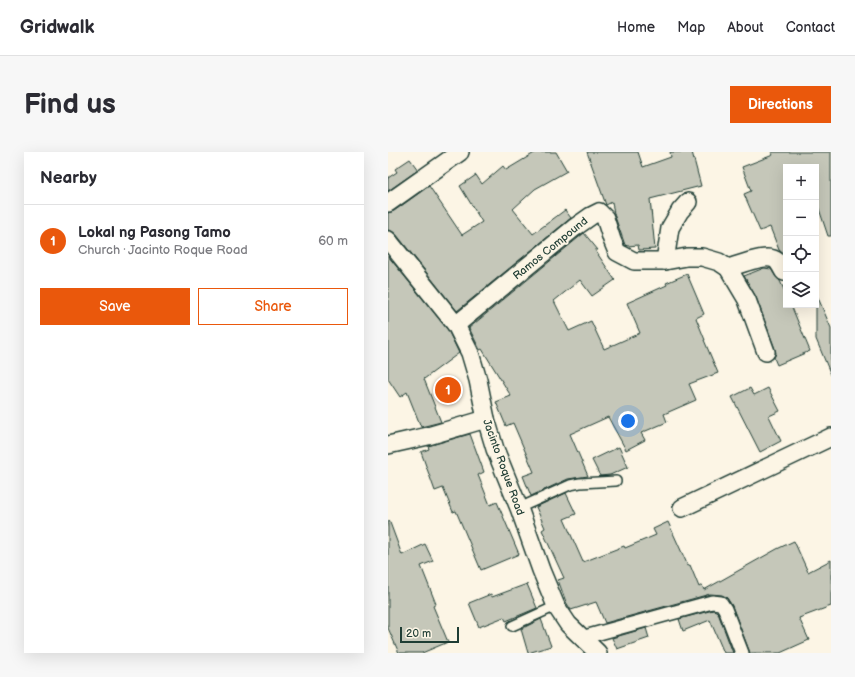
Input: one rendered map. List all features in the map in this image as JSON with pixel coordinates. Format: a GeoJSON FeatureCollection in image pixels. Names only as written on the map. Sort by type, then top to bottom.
{"type":"FeatureCollection","features":[{"type":"Feature","properties":{"kind":"street"},"geometry":{"type":"LineString","coordinates":[[388,203],[460,152]]}},
{"type":"Feature","properties":{"kind":"street"},"geometry":{"type":"LineString","coordinates":[[665,261],[670,228],[680,211],[688,202]]}},
{"type":"Feature","properties":{"kind":"street","name":"Ramos Compound"},"geometry":{"type":"LineString","coordinates":[[456,325],[574,228],[599,212],[605,218],[612,240],[618,252],[634,261],[665,261],[687,256],[702,257],[719,262],[728,268]]}},
{"type":"Feature","properties":{"kind":"street","name":"Jacinto Roque Road"},"geometry":{"type":"LineString","coordinates":[[388,240],[456,325],[470,353],[495,449],[556,606],[568,624],[598,653]]}},
{"type":"Feature","properties":{"kind":"street"},"geometry":{"type":"LineString","coordinates":[[766,352],[747,300],[728,268],[759,258],[772,258],[778,261],[783,270]]}},
{"type":"Feature","properties":{"kind":"street"},"geometry":{"type":"LineString","coordinates":[[388,445],[428,436],[486,419]]}},
{"type":"Feature","properties":{"kind":"street"},"geometry":{"type":"LineString","coordinates":[[682,508],[831,437]]}},
{"type":"Feature","properties":{"kind":"street"},"geometry":{"type":"LineString","coordinates":[[581,638],[712,602],[721,603],[725,609],[742,653]]}},
{"type":"Feature","properties":{"kind":"lane"},"geometry":{"type":"LineString","coordinates":[[519,508],[570,485],[616,481]]}},
{"type":"Feature","properties":{"kind":"lane"},"geometry":{"type":"LineString","coordinates":[[512,626],[556,606]]}},
{"type":"Feature","properties":{"kind":"building"},"geometry":{"type":"Polygon","coordinates":[[[536,152],[556,152],[567,171],[535,189],[513,209],[533,234],[565,210],[571,218],[457,311],[396,234],[388,230],[388,213],[394,211],[429,186],[462,235],[482,222],[460,186],[476,175],[482,184],[503,166],[506,170],[536,152]]]}},
{"type":"Feature","properties":{"kind":"building"},"geometry":{"type":"Polygon","coordinates":[[[587,152],[638,152],[643,167],[671,157],[670,152],[692,152],[701,186],[650,199],[655,249],[639,250],[638,245],[625,245],[614,214],[612,202],[606,205],[587,152]]]}},
{"type":"Feature","properties":{"kind":"building"},"geometry":{"type":"Polygon","coordinates":[[[771,152],[831,152],[831,236],[828,236],[819,209],[819,164],[783,164],[783,253],[779,250],[770,227],[760,231],[744,194],[751,191],[742,167],[773,155],[771,152]]]}},
{"type":"Feature","properties":{"kind":"building"},"geometry":{"type":"Polygon","coordinates":[[[410,159],[418,170],[388,191],[388,178],[397,172],[395,169],[410,159]]]}},
{"type":"Feature","properties":{"kind":"building"},"geometry":{"type":"Polygon","coordinates":[[[584,233],[598,250],[595,250],[615,280],[592,296],[580,280],[554,301],[569,331],[591,321],[604,349],[640,333],[627,303],[667,285],[666,283],[687,274],[704,314],[696,318],[718,373],[689,384],[696,400],[664,414],[667,422],[641,433],[645,440],[626,450],[608,417],[570,434],[588,476],[568,479],[531,496],[523,476],[534,472],[513,423],[506,426],[496,402],[511,396],[482,349],[480,350],[469,328],[584,233]]]}},
{"type":"Feature","properties":{"kind":"building"},"geometry":{"type":"Polygon","coordinates":[[[388,256],[448,330],[459,353],[424,379],[441,422],[421,427],[407,392],[400,397],[388,379],[388,256]]]}},
{"type":"Feature","properties":{"kind":"building"},"geometry":{"type":"Polygon","coordinates":[[[764,268],[771,269],[783,288],[783,308],[792,308],[810,351],[777,365],[774,358],[776,353],[775,349],[756,297],[744,276],[764,268]]]}},
{"type":"Feature","properties":{"kind":"building"},"geometry":{"type":"Polygon","coordinates":[[[819,300],[831,328],[831,375],[816,339],[816,308],[819,308],[819,300]]]}},
{"type":"Feature","properties":{"kind":"building"},"geometry":{"type":"Polygon","coordinates":[[[750,388],[754,395],[768,388],[780,411],[769,416],[781,441],[760,452],[732,397],[750,388]]]}},
{"type":"Feature","properties":{"kind":"building"},"geometry":{"type":"Polygon","coordinates":[[[470,434],[484,472],[478,475],[490,505],[497,502],[519,554],[481,570],[456,511],[453,512],[443,488],[435,491],[421,452],[429,449],[428,446],[470,434]]]}},
{"type":"Feature","properties":{"kind":"building"},"geometry":{"type":"Polygon","coordinates":[[[619,447],[628,467],[610,475],[600,476],[592,460],[619,447]]]}},
{"type":"Feature","properties":{"kind":"building"},"geometry":{"type":"Polygon","coordinates":[[[566,493],[576,514],[564,519],[583,562],[624,546],[625,548],[656,535],[653,529],[668,522],[688,566],[690,565],[699,587],[702,585],[704,590],[794,541],[808,572],[831,560],[831,606],[799,618],[809,640],[780,653],[750,653],[732,606],[727,598],[722,595],[710,594],[605,623],[596,602],[571,610],[566,602],[558,580],[564,578],[542,530],[545,528],[536,507],[566,493]]]}},
{"type":"Feature","properties":{"kind":"building"},"geometry":{"type":"Polygon","coordinates":[[[389,520],[402,555],[425,544],[433,561],[421,566],[436,604],[433,606],[448,642],[422,653],[399,653],[388,628],[389,520]]]}},
{"type":"Feature","properties":{"kind":"building"},"geometry":{"type":"Polygon","coordinates":[[[527,584],[537,608],[506,621],[504,617],[479,627],[469,603],[491,594],[492,597],[527,584]]]}},
{"type":"Feature","properties":{"kind":"building"},"geometry":{"type":"Polygon","coordinates":[[[713,610],[718,613],[733,653],[724,653],[710,620],[683,631],[679,619],[713,610]]]}},
{"type":"Feature","properties":{"kind":"building"},"geometry":{"type":"Polygon","coordinates":[[[541,619],[551,646],[528,653],[521,629],[541,619]]]}},
{"type":"Feature","properties":{"kind":"building"},"geometry":{"type":"Polygon","coordinates":[[[646,628],[649,638],[617,649],[612,638],[646,628]]]}},
{"type":"Feature","properties":{"kind":"place","name":"Lokal ng Pasong Tamo"},"geometry":{"type":"Point","coordinates":[448,390]}}]}
